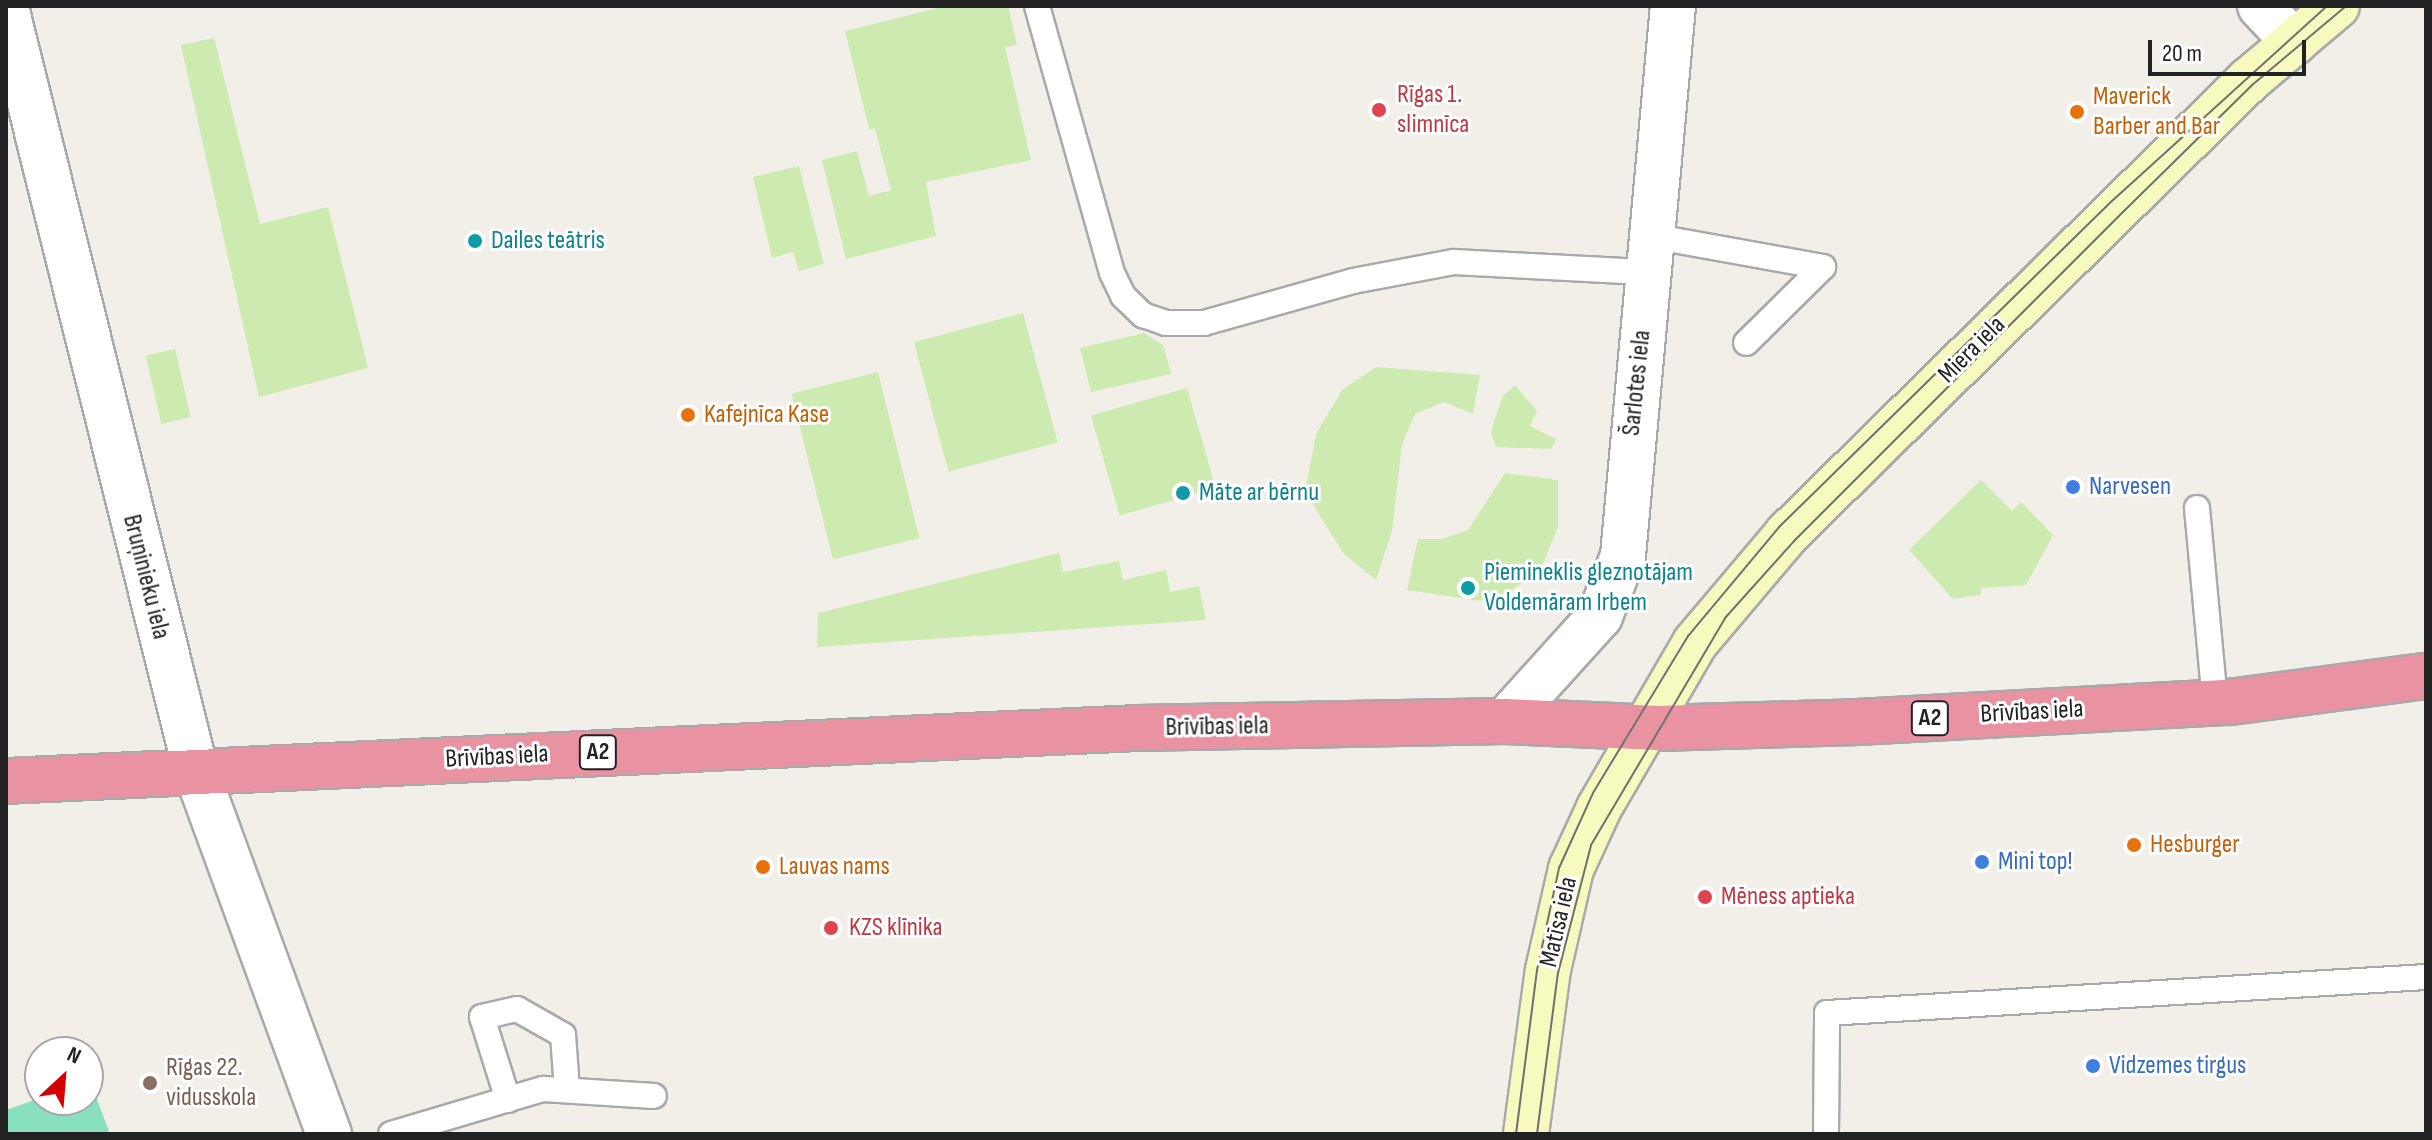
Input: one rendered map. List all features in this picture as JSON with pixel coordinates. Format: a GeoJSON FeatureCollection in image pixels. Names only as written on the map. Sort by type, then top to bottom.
{"type":"FeatureCollection","features":[{"type":"Feature","properties":{"kind":"highway","name":"Brīvības iela"},"geometry":{"type":"LineString","coordinates":[[6,781],[195,768],[1137,728],[1505,721],[1645,728],[2215,703],[2426,676]]}},
{"type":"Feature","properties":{"kind":"street","name":"Šarlotes iela"},"geometry":{"type":"LineString","coordinates":[[1505,721],[1600,616],[1614,589],[1623,556],[1673,6]]}},
{"type":"Feature","properties":{"kind":"street"},"geometry":{"type":"LineString","coordinates":[[2260,6],[2294,42]]}},
{"type":"Feature","properties":{"kind":"street","name":"Miera iela"},"geometry":{"type":"LineString","coordinates":[[1645,728],[1695,643],[1787,534],[2141,184],[2337,6]]}},
{"type":"Feature","properties":{"kind":"street","name":"Bruņinieku iela"},"geometry":{"type":"LineString","coordinates":[[6,7],[195,768],[329,1134]]}},
{"type":"Feature","properties":{"kind":"street","name":"Matīsa iela"},"geometry":{"type":"LineString","coordinates":[[1526,1134],[1548,970],[1571,869],[1645,728]]}},
{"type":"Feature","properties":{"kind":"lane"},"geometry":{"type":"LineString","coordinates":[[1037,6],[1112,273],[1123,296],[1143,315],[1166,323],[1204,323],[1353,281],[1454,262],[1650,254],[1823,267],[1746,343]]}},
{"type":"Feature","properties":{"kind":"lane"},"geometry":{"type":"LineString","coordinates":[[2197,508],[2215,703]]}},
{"type":"Feature","properties":{"kind":"lane"},"geometry":{"type":"LineString","coordinates":[[1826,1134],[1827,1013],[2426,977]]}},
{"type":"Feature","properties":{"kind":"lane"},"geometry":{"type":"LineString","coordinates":[[508,1100],[482,1017],[517,1009],[563,1035],[567,1090]]}},
{"type":"Feature","properties":{"kind":"lane"},"geometry":{"type":"LineString","coordinates":[[391,1134],[543,1089],[654,1096]]}},
{"type":"Feature","properties":{"kind":"green space"},"geometry":{"type":"Polygon","coordinates":[[[946,6],[1008,6],[1017,45],[1005,47],[1031,160],[926,182],[936,236],[846,259],[822,160],[857,151],[869,196],[891,190],[875,129],[869,129],[845,31],[946,6]]]}},
{"type":"Feature","properties":{"kind":"green space"},"geometry":{"type":"Polygon","coordinates":[[[214,38],[260,224],[328,207],[368,368],[259,397],[181,45],[214,38]]]}},
{"type":"Feature","properties":{"kind":"green space"},"geometry":{"type":"Polygon","coordinates":[[[799,166],[824,264],[799,271],[793,252],[772,258],[753,177],[799,166]]]}},
{"type":"Feature","properties":{"kind":"green space"},"geometry":{"type":"Polygon","coordinates":[[[1023,313],[1058,442],[949,472],[914,342],[1023,313]]]}},
{"type":"Feature","properties":{"kind":"green space"},"geometry":{"type":"Polygon","coordinates":[[[1144,333],[1164,346],[1171,374],[1091,392],[1080,348],[1144,333]]]}},
{"type":"Feature","properties":{"kind":"green space"},"geometry":{"type":"Polygon","coordinates":[[[175,349],[191,417],[162,424],[146,356],[175,349]]]}},
{"type":"Feature","properties":{"kind":"green space"},"geometry":{"type":"Polygon","coordinates":[[[1376,367],[1480,375],[1473,414],[1444,402],[1415,414],[1402,445],[1392,531],[1376,580],[1344,554],[1305,492],[1316,434],[1342,390],[1376,367]]]}},
{"type":"Feature","properties":{"kind":"green space"},"geometry":{"type":"Polygon","coordinates":[[[878,372],[919,538],[833,559],[792,394],[878,372]]]}},
{"type":"Feature","properties":{"kind":"green space"},"geometry":{"type":"Polygon","coordinates":[[[1515,385],[1537,411],[1530,426],[1556,439],[1551,449],[1496,447],[1491,434],[1494,421],[1503,396],[1515,385]]]}},
{"type":"Feature","properties":{"kind":"green space"},"geometry":{"type":"Polygon","coordinates":[[[1187,388],[1216,488],[1120,516],[1091,416],[1187,388]]]}},
{"type":"Feature","properties":{"kind":"green space"},"geometry":{"type":"Polygon","coordinates":[[[1505,473],[1558,480],[1558,527],[1540,571],[1509,592],[1480,601],[1407,590],[1418,539],[1442,539],[1468,530],[1505,473]]]}},
{"type":"Feature","properties":{"kind":"green space"},"geometry":{"type":"Polygon","coordinates":[[[1981,480],[2012,511],[2021,502],[2053,535],[2026,585],[1981,588],[1981,595],[1953,599],[1909,550],[1981,480]]]}},
{"type":"Feature","properties":{"kind":"green space"},"geometry":{"type":"Polygon","coordinates":[[[1059,553],[1063,572],[1119,561],[1123,580],[1166,570],[1170,592],[1199,586],[1206,620],[817,647],[818,613],[1059,553]]]}},
{"type":"Feature","properties":{"kind":"green space"},"geometry":{"type":"Polygon","coordinates":[[[24,1104],[24,1116],[103,1116],[110,1134],[6,1134],[6,1110],[24,1104]]]}},
{"type":"Feature","properties":{"kind":"tram line"},"geometry":{"type":"LineString","coordinates":[[1516,1134],[1537,970],[1559,868],[1593,793],[1688,636],[1779,527],[2113,200],[2327,6]]}},
{"type":"Feature","properties":{"kind":"tram line"},"geometry":{"type":"LineString","coordinates":[[1537,1134],[1558,973],[1591,845],[1725,618],[1794,541],[2125,210],[2252,85],[2346,6]]}},
{"type":"Feature","properties":{"kind":"place","name":"Rīgas 1. slimnīca"},"geometry":{"type":"Point","coordinates":[1379,110]}},
{"type":"Feature","properties":{"kind":"place","name":"Maverick Barber and Bar"},"geometry":{"type":"Point","coordinates":[2077,112]}},
{"type":"Feature","properties":{"kind":"place","name":"Dailes teātris"},"geometry":{"type":"Point","coordinates":[475,241]}},
{"type":"Feature","properties":{"kind":"place","name":"Kafejnīca Kase"},"geometry":{"type":"Point","coordinates":[688,415]}},
{"type":"Feature","properties":{"kind":"place","name":"Narvesen"},"geometry":{"type":"Point","coordinates":[2073,487]}},
{"type":"Feature","properties":{"kind":"place","name":"Māte ar bērnu"},"geometry":{"type":"Point","coordinates":[1183,493]}},
{"type":"Feature","properties":{"kind":"place","name":"Piemineklis gleznotājam Voldemāram Irbem"},"geometry":{"type":"Point","coordinates":[1468,588]}},
{"type":"Feature","properties":{"kind":"place","name":"Hesburger"},"geometry":{"type":"Point","coordinates":[2134,845]}},
{"type":"Feature","properties":{"kind":"place","name":"Mini top!"},"geometry":{"type":"Point","coordinates":[1982,862]}},
{"type":"Feature","properties":{"kind":"place","name":"Lauvas nams"},"geometry":{"type":"Point","coordinates":[763,867]}},
{"type":"Feature","properties":{"kind":"place","name":"Mēness aptieka"},"geometry":{"type":"Point","coordinates":[1705,897]}},
{"type":"Feature","properties":{"kind":"place","name":"KZS klīnika"},"geometry":{"type":"Point","coordinates":[831,928]}},
{"type":"Feature","properties":{"kind":"place","name":"Vidzemes tirgus"},"geometry":{"type":"Point","coordinates":[2093,1066]}},
{"type":"Feature","properties":{"kind":"place","name":"Rīgas 22. vidusskola"},"geometry":{"type":"Point","coordinates":[150,1083]}}]}
